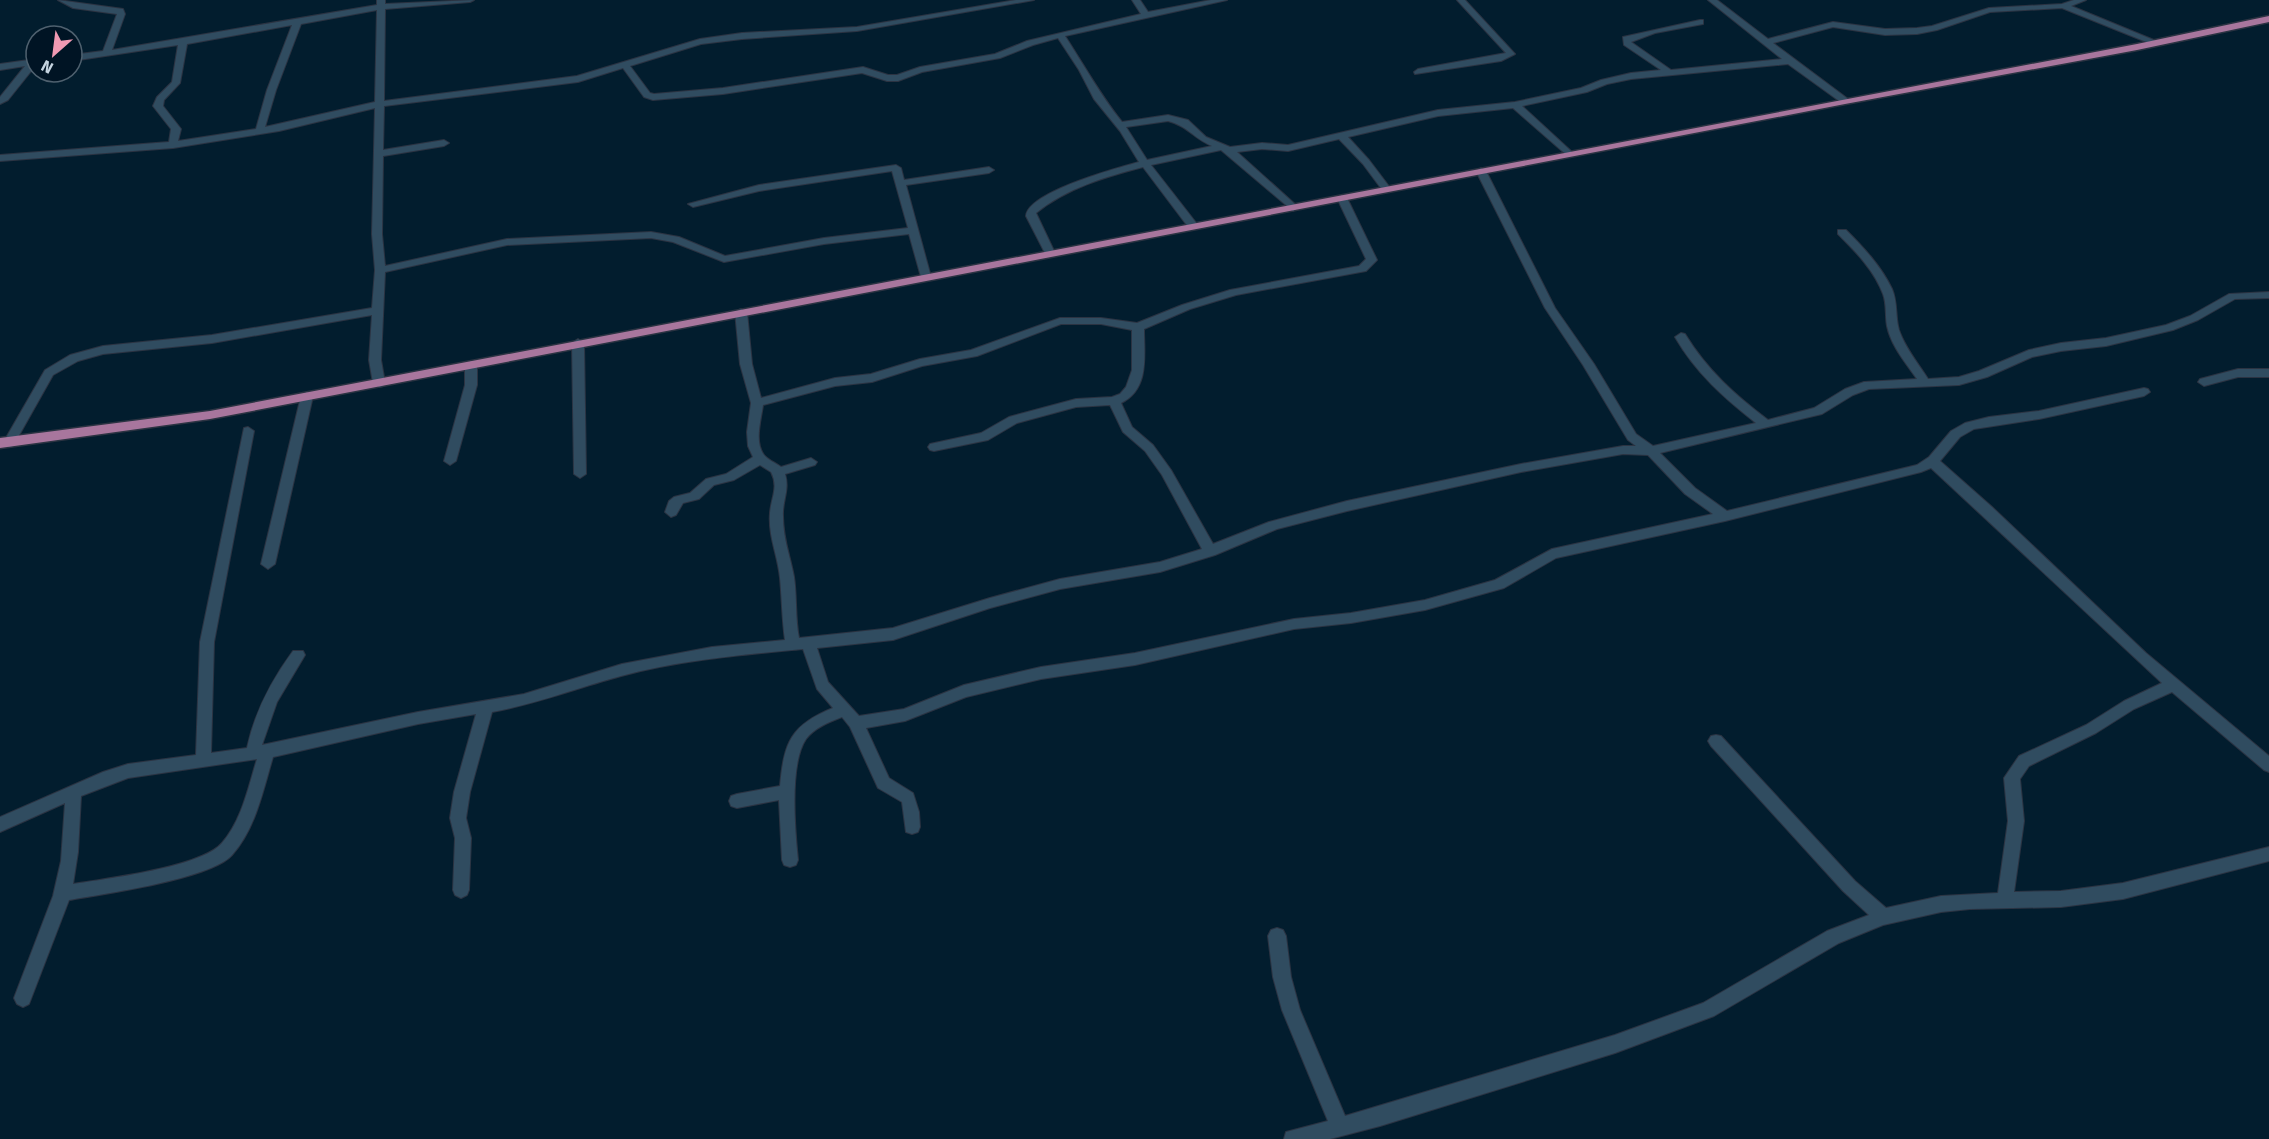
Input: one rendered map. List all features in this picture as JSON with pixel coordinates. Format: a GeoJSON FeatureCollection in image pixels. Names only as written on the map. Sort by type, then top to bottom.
{"type":"FeatureCollection","features":[{"type":"Feature","properties":{"kind":"main road"},"geometry":{"type":"LineString","coordinates":[[4,443],[132,427],[379,383],[2157,43],[2269,19]]}},
{"type":"Feature","properties":{"kind":"street"},"geometry":{"type":"LineString","coordinates":[[62,0],[73,6],[120,11],[106,53]]}},
{"type":"Feature","properties":{"kind":"street"},"geometry":{"type":"LineString","coordinates":[[84,56],[183,42],[297,22],[381,4],[470,0]]}},
{"type":"Feature","properties":{"kind":"street"},"geometry":{"type":"LineString","coordinates":[[0,158],[173,145],[261,131],[379,104],[569,80],[700,42],[742,36],[857,29],[1030,0]]}},
{"type":"Feature","properties":{"kind":"street"},"geometry":{"type":"LineString","coordinates":[[1136,0],[1146,15]]}},
{"type":"Feature","properties":{"kind":"street"},"geometry":{"type":"LineString","coordinates":[[624,64],[646,95],[653,97],[723,91],[863,70],[887,78],[898,78],[920,70],[997,56],[1030,43],[1060,35],[1223,0]]}},
{"type":"Feature","properties":{"kind":"street"},"geometry":{"type":"LineString","coordinates":[[1418,72],[1501,58],[1511,54],[1461,0]]}},
{"type":"Feature","properties":{"kind":"street"},"geometry":{"type":"LineString","coordinates":[[1712,0],[1768,42],[1788,61],[1845,101]]}},
{"type":"Feature","properties":{"kind":"street"},"geometry":{"type":"LineString","coordinates":[[1768,42],[1833,24],[1885,32],[1917,31],[1934,28],[1989,10],[2063,6],[2082,0]]}},
{"type":"Feature","properties":{"kind":"street"},"geometry":{"type":"LineString","coordinates":[[379,383],[375,360],[380,270],[377,234],[381,4]]}},
{"type":"Feature","properties":{"kind":"street"},"geometry":{"type":"LineString","coordinates":[[2063,6],[2157,43]]}},
{"type":"Feature","properties":{"kind":"street"},"geometry":{"type":"LineString","coordinates":[[261,131],[275,77],[282,66],[297,22]]}},
{"type":"Feature","properties":{"kind":"street"},"geometry":{"type":"LineString","coordinates":[[1668,71],[1627,43],[1626,39],[1700,22]]}},
{"type":"Feature","properties":{"kind":"street"},"geometry":{"type":"LineString","coordinates":[[1060,35],[1083,70],[1098,99],[1193,226]]}},
{"type":"Feature","properties":{"kind":"street"},"geometry":{"type":"LineString","coordinates":[[173,145],[176,129],[158,106],[160,99],[176,83],[183,42]]}},
{"type":"Feature","properties":{"kind":"street"},"geometry":{"type":"LineString","coordinates":[[1050,254],[1031,216],[1033,210],[1080,184],[1145,164],[1225,148],[1262,146],[1288,148],[1438,113],[1515,105],[1584,90],[1613,80],[1668,71],[1788,61]]}},
{"type":"Feature","properties":{"kind":"street"},"geometry":{"type":"LineString","coordinates":[[0,67],[24,64]]}},
{"type":"Feature","properties":{"kind":"street"},"geometry":{"type":"LineString","coordinates":[[0,101],[24,75]]}},
{"type":"Feature","properties":{"kind":"street"},"geometry":{"type":"LineString","coordinates":[[1515,105],[1569,154]]}},
{"type":"Feature","properties":{"kind":"street"},"geometry":{"type":"LineString","coordinates":[[1119,125],[1150,119],[1178,119],[1185,122],[1203,139],[1225,148],[1293,208]]}},
{"type":"Feature","properties":{"kind":"street"},"geometry":{"type":"LineString","coordinates":[[1342,136],[1366,162],[1386,189]]}},
{"type":"Feature","properties":{"kind":"street"},"geometry":{"type":"LineString","coordinates":[[378,154],[444,143]]}},
{"type":"Feature","properties":{"kind":"street"},"geometry":{"type":"LineString","coordinates":[[693,204],[759,188],[889,167],[896,168],[926,277]]}},
{"type":"Feature","properties":{"kind":"street"},"geometry":{"type":"LineString","coordinates":[[901,183],[989,170]]}},
{"type":"Feature","properties":{"kind":"street"},"geometry":{"type":"LineString","coordinates":[[1482,171],[1550,308],[1588,364],[1632,437],[1651,451],[1690,490],[1725,516]]}},
{"type":"Feature","properties":{"kind":"street"},"geometry":{"type":"LineString","coordinates":[[757,403],[836,382],[873,378],[920,363],[959,357],[989,349],[1060,321],[1101,321],[1137,327],[1225,294],[1344,273],[1368,265],[1372,260],[1342,198]]}},
{"type":"Feature","properties":{"kind":"street"},"geometry":{"type":"LineString","coordinates":[[380,270],[507,242],[660,236],[694,245],[724,259],[824,242],[912,231]]}},
{"type":"Feature","properties":{"kind":"street"},"geometry":{"type":"LineString","coordinates":[[1842,232],[1869,260],[1890,296],[1893,331],[1926,384]]}},
{"type":"Feature","properties":{"kind":"street"},"geometry":{"type":"LineString","coordinates":[[0,825],[74,790],[128,771],[260,753],[418,718],[524,700],[622,670],[735,649],[893,634],[990,603],[1050,587],[1160,567],[1210,551],[1274,525],[1347,506],[1578,458],[1623,450],[1651,451],[1766,425],[1818,411],[1860,387],[1959,381],[1983,374],[2029,354],[2061,347],[2106,342],[2169,328],[2194,318],[2232,296],[2269,295]]}},
{"type":"Feature","properties":{"kind":"street"},"geometry":{"type":"LineString","coordinates":[[4,443],[49,373],[74,358],[103,350],[212,339],[377,311]]}},
{"type":"Feature","properties":{"kind":"street"},"geometry":{"type":"LineString","coordinates":[[741,312],[746,364],[757,403],[753,441],[760,459],[779,472],[782,488],[776,513],[778,544],[787,577],[788,615],[793,645]]}},
{"type":"Feature","properties":{"kind":"street"},"geometry":{"type":"LineString","coordinates":[[934,447],[984,437],[1013,420],[1076,403],[1122,399],[1133,387],[1137,369],[1137,327]]}},
{"type":"Feature","properties":{"kind":"street"},"geometry":{"type":"LineString","coordinates":[[1681,337],[1689,353],[1719,388],[1766,425]]}},
{"type":"Feature","properties":{"kind":"street"},"geometry":{"type":"LineString","coordinates":[[578,344],[580,474]]}},
{"type":"Feature","properties":{"kind":"street"},"geometry":{"type":"LineString","coordinates":[[450,461],[471,385],[471,365]]}},
{"type":"Feature","properties":{"kind":"street"},"geometry":{"type":"LineString","coordinates":[[2204,382],[2238,373],[2269,373]]}},
{"type":"Feature","properties":{"kind":"street"},"geometry":{"type":"LineString","coordinates":[[856,723],[905,715],[964,691],[1041,673],[1135,659],[1294,624],[1350,618],[1425,605],[1499,584],[1552,554],[1725,516],[1921,468],[1933,462],[1949,440],[1962,430],[1988,423],[2062,411],[2144,392]]}},
{"type":"Feature","properties":{"kind":"street"},"geometry":{"type":"LineString","coordinates":[[268,564],[307,396]]}},
{"type":"Feature","properties":{"kind":"street"},"geometry":{"type":"LineString","coordinates":[[1114,401],[1127,429],[1149,448],[1167,473],[1210,551]]}},
{"type":"Feature","properties":{"kind":"street"},"geometry":{"type":"LineString","coordinates":[[203,760],[207,642],[248,431]]}},
{"type":"Feature","properties":{"kind":"street"},"geometry":{"type":"LineString","coordinates":[[671,512],[674,504],[679,500],[694,496],[710,482],[730,477],[760,459]]}},
{"type":"Feature","properties":{"kind":"street"},"geometry":{"type":"LineString","coordinates":[[779,472],[811,462]]}},
{"type":"Feature","properties":{"kind":"street"},"geometry":{"type":"LineString","coordinates":[[1933,462],[2173,685],[2269,765]]}},
{"type":"Feature","properties":{"kind":"street"},"geometry":{"type":"LineString","coordinates":[[808,643],[822,685],[856,723],[883,783],[904,793],[909,798],[912,827]]}},
{"type":"Feature","properties":{"kind":"street"},"geometry":{"type":"LineString","coordinates":[[61,893],[154,877],[215,859],[227,850],[248,808],[260,753],[259,725],[270,695],[298,655]]}},
{"type":"Feature","properties":{"kind":"street"},"geometry":{"type":"LineString","coordinates":[[2005,899],[2016,821],[2012,778],[2024,761],[2091,729],[2129,705],[2173,685]]}},
{"type":"Feature","properties":{"kind":"street"},"geometry":{"type":"LineString","coordinates":[[461,890],[463,838],[458,818],[462,792],[486,706]]}},
{"type":"Feature","properties":{"kind":"street"},"geometry":{"type":"LineString","coordinates":[[790,860],[786,835],[786,792],[794,746],[800,735],[813,724],[843,710]]}},
{"type":"Feature","properties":{"kind":"street"},"geometry":{"type":"LineString","coordinates":[[1716,741],[1849,886],[1883,917]]}},
{"type":"Feature","properties":{"kind":"street"},"geometry":{"type":"LineString","coordinates":[[23,998],[47,938],[69,861],[74,790]]}},
{"type":"Feature","properties":{"kind":"street"},"geometry":{"type":"LineString","coordinates":[[737,801],[786,792]]}},
{"type":"Feature","properties":{"kind":"street"},"geometry":{"type":"LineString","coordinates":[[1293,1139],[1380,1117],[1615,1044],[1708,1010],[1833,937],[1883,917],[1941,904],[2005,899],[2061,899],[2123,891],[2269,854]]}},
{"type":"Feature","properties":{"kind":"street"},"geometry":{"type":"LineString","coordinates":[[1276,936],[1282,977],[1291,1010],[1340,1127]]}}]}
